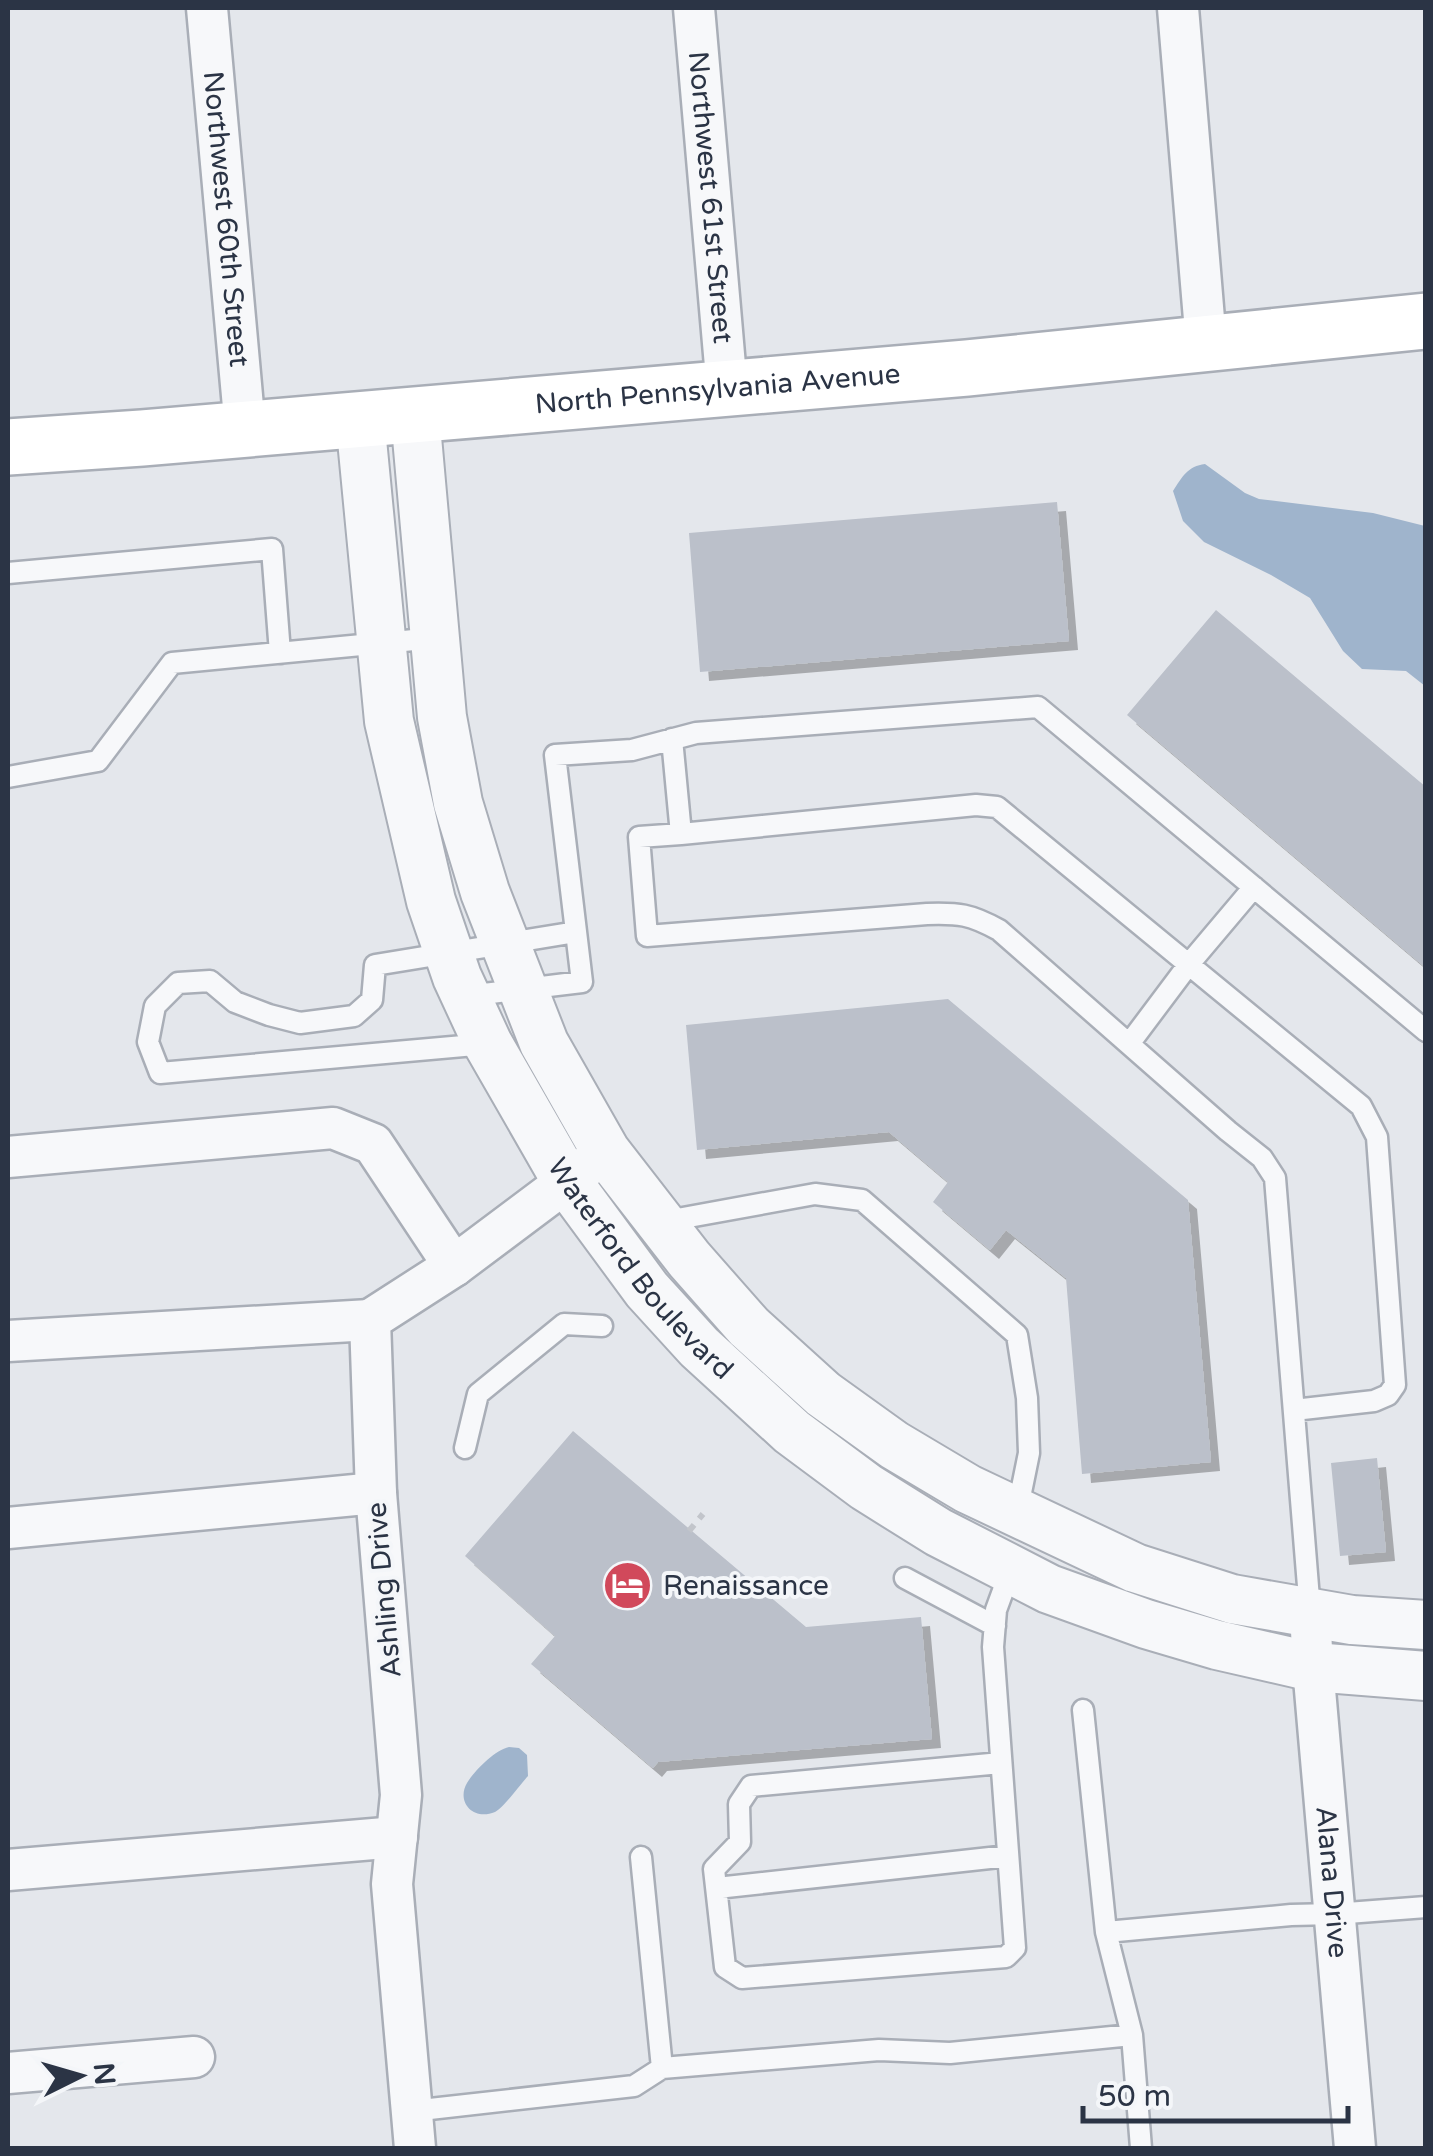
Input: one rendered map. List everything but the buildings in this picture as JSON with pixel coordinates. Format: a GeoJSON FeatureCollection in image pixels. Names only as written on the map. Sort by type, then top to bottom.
{"type":"FeatureCollection","features":[{"type":"Feature","properties":{"kind":"main road","name":"North Pennsylvania Avenue"},"geometry":{"type":"LineString","coordinates":[[8,447],[967,368],[1426,321]]}},
{"type":"Feature","properties":{"kind":"street","name":"Northwest 60th Street"},"geometry":{"type":"LineString","coordinates":[[207,8],[245,430]]}},
{"type":"Feature","properties":{"kind":"street","name":"Northwest 61st Street"},"geometry":{"type":"LineString","coordinates":[[694,8],[727,389]]}},
{"type":"Feature","properties":{"kind":"street"},"geometry":{"type":"LineString","coordinates":[[1178,8],[1206,343]]}},
{"type":"Feature","properties":{"kind":"street","name":"Waterford Boulevard"},"geometry":{"type":"LineString","coordinates":[[415,414],[442,717],[458,803],[485,892],[544,1043],[606,1152],[689,1259],[749,1326],[823,1394],[908,1454],[968,1489],[1134,1568],[1232,1599],[1352,1620],[1426,1625]]}},
{"type":"Feature","properties":{"kind":"street","name":"Waterford Boulevard"},"geometry":{"type":"LineString","coordinates":[[360,420],[389,721],[431,901],[488,1044],[566,1180],[647,1290],[699,1347],[792,1432],[880,1496],[938,1532],[1049,1589],[1217,1646],[1313,1667],[1426,1676]]}},
{"type":"Feature","properties":{"kind":"street"},"geometry":{"type":"LineString","coordinates":[[8,1157],[334,1128],[372,1144],[454,1266]]}},
{"type":"Feature","properties":{"kind":"street"},"geometry":{"type":"LineString","coordinates":[[8,1341],[370,1320],[454,1266],[606,1152]]}},
{"type":"Feature","properties":{"kind":"street","name":"Ashling Drive"},"geometry":{"type":"LineString","coordinates":[[370,1320],[376,1493],[401,1795],[392,1884],[414,2130]]}},
{"type":"Feature","properties":{"kind":"street"},"geometry":{"type":"LineString","coordinates":[[8,1528],[376,1493]]}},
{"type":"Feature","properties":{"kind":"street"},"geometry":{"type":"LineString","coordinates":[[1010,1569],[1017,1512]]}},
{"type":"Feature","properties":{"kind":"street","name":"Alana Drive"},"geometry":{"type":"LineString","coordinates":[[1310,1613],[1355,2148]]}},
{"type":"Feature","properties":{"kind":"street"},"geometry":{"type":"LineString","coordinates":[[8,1870],[397,1837]]}},
{"type":"Feature","properties":{"kind":"street"},"geometry":{"type":"LineString","coordinates":[[8,2073],[194,2057]]}},
{"type":"Feature","properties":{"kind":"lane"},"geometry":{"type":"LineString","coordinates":[[8,573],[272,549],[280,653]]}},
{"type":"Feature","properties":{"kind":"lane"},"geometry":{"type":"LineString","coordinates":[[8,777],[98,761],[172,663],[435,638]]}},
{"type":"Feature","properties":{"kind":"lane"},"geometry":{"type":"LineString","coordinates":[[467,996],[582,982],[554,756],[632,750],[696,733],[1038,707],[1426,1030]]}},
{"type":"Feature","properties":{"kind":"lane"},"geometry":{"type":"LineString","coordinates":[[672,739],[682,834]]}},
{"type":"Feature","properties":{"kind":"lane"},"geometry":{"type":"LineString","coordinates":[[1294,1410],[1374,1401],[1388,1395],[1395,1386],[1377,1136],[1361,1106],[997,807],[976,805],[639,836],[647,936],[927,914],[977,918],[999,930],[1262,1158],[1275,1178],[1310,1613]]}},
{"type":"Feature","properties":{"kind":"lane"},"geometry":{"type":"LineString","coordinates":[[1129,1044],[1254,887]]}},
{"type":"Feature","properties":{"kind":"lane"},"geometry":{"type":"LineString","coordinates":[[488,1044],[160,1073],[148,1042],[154,1006],[178,983],[210,981],[236,1002],[300,1024],[354,1016],[372,1000],[375,966],[576,932]]}},
{"type":"Feature","properties":{"kind":"lane"},"geometry":{"type":"LineString","coordinates":[[661,1222],[815,1194],[862,1200],[1016,1336],[1028,1398],[1029,1453],[1017,1512]]}},
{"type":"Feature","properties":{"kind":"lane"},"geometry":{"type":"LineString","coordinates":[[465,1448],[478,1394],[564,1324],[602,1326]]}},
{"type":"Feature","properties":{"kind":"lane"},"geometry":{"type":"LineString","coordinates":[[1001,1764],[751,1786],[739,1804],[740,1842],[714,1869],[725,1968],[742,1978],[1006,1957],[1015,1948],[1001,1764],[992,1647],[996,1610],[1010,1569]]}},
{"type":"Feature","properties":{"kind":"lane"},"geometry":{"type":"LineString","coordinates":[[905,1578],[995,1626]]}},
{"type":"Feature","properties":{"kind":"lane"},"geometry":{"type":"LineString","coordinates":[[1084,1710],[1106,1932],[1132,2035],[1141,2148]]}},
{"type":"Feature","properties":{"kind":"lane"},"geometry":{"type":"LineString","coordinates":[[716,1888],[1008,1856]]}},
{"type":"Feature","properties":{"kind":"lane"},"geometry":{"type":"LineString","coordinates":[[641,1858],[662,2068]]}},
{"type":"Feature","properties":{"kind":"lane"},"geometry":{"type":"LineString","coordinates":[[1106,1932],[1292,1914],[1426,1907]]}},
{"type":"Feature","properties":{"kind":"lane"},"geometry":{"type":"LineString","coordinates":[[414,2130],[634,2086],[662,2068],[879,2050],[950,2053],[1132,2035]]}},
{"type":"Feature","properties":{"kind":"path"},"geometry":{"type":"LineString","coordinates":[[690,1531],[703,1514]]}},
{"type":"Feature","properties":{"kind":"water"},"geometry":{"type":"Polygon","coordinates":[[[1205,464],[1259,499],[1373,513],[1425,526],[1425,686],[1406,671],[1362,669],[1343,651],[1310,598],[1204,542],[1183,521],[1173,491],[1190,470],[1205,464]]]}},
{"type":"Feature","properties":{"kind":"water"},"geometry":{"type":"Polygon","coordinates":[[[509,1747],[519,1748],[527,1755],[528,1776],[495,1812],[474,1812],[465,1803],[467,1783],[486,1761],[509,1747]]]}},
{"type":"Feature","properties":{"kind":"place","name":"Renaissance"},"geometry":{"type":"Point","coordinates":[628,1586]}}]}
